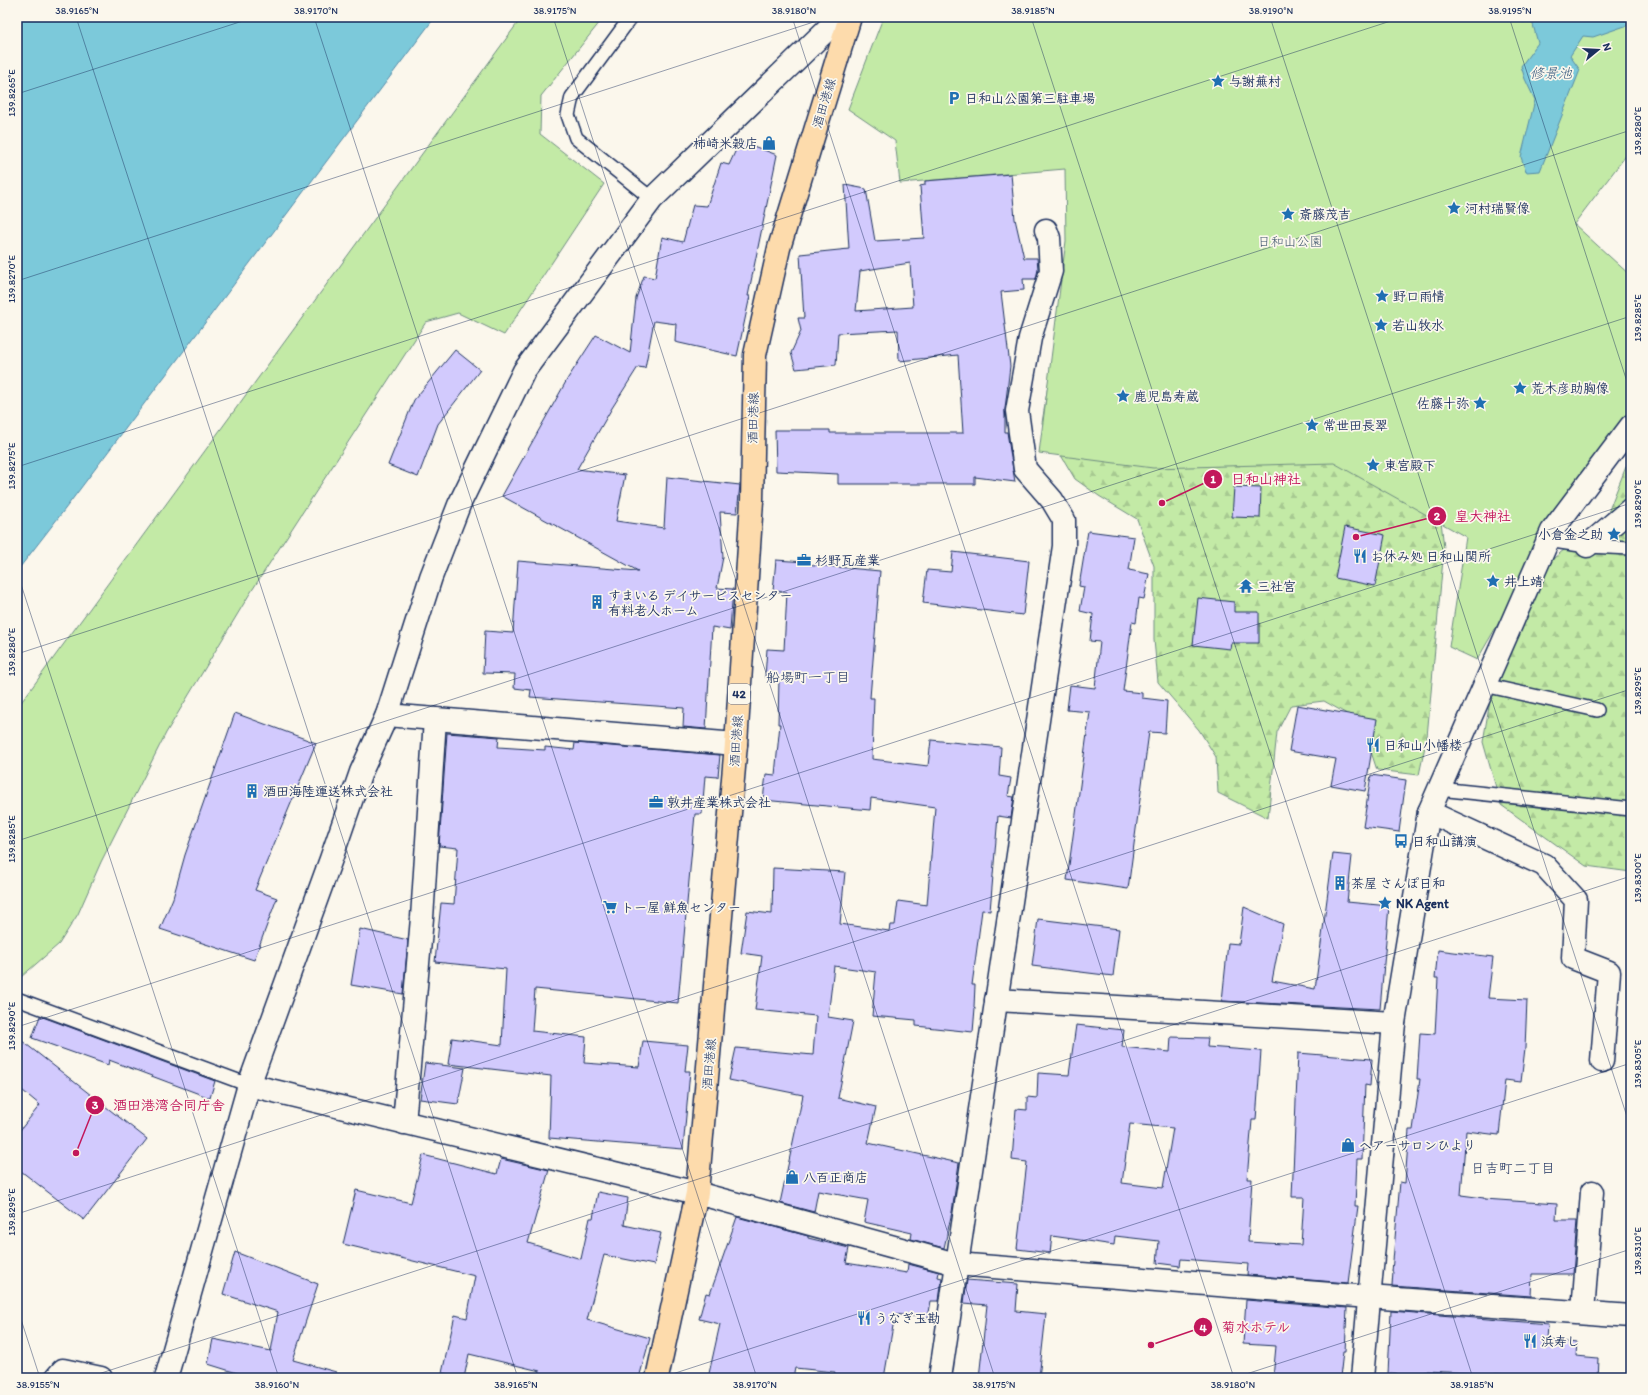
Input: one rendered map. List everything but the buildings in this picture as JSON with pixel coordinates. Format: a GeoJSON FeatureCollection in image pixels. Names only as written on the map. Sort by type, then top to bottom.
{"type":"FeatureCollection","features":[{"type":"Feature","properties":{"kind":"main road","name":"酒田港線"},"geometry":{"type":"LineString","coordinates":[[657,1378],[697,1193],[736,744],[752,501],[755,355],[779,248],[850,17]]}},
{"type":"Feature","properties":{"kind":"street"},"geometry":{"type":"LineString","coordinates":[[166,1378],[249,1086],[361,772],[387,715],[431,576],[459,505],[524,371],[652,199],[840,17]]}},
{"type":"Feature","properties":{"kind":"street"},"geometry":{"type":"LineString","coordinates":[[940,1378],[1064,546],[1064,520],[1052,500],[1025,469],[1017,411],[1030,338],[1052,271],[1049,238],[1046,230]]}},
{"type":"Feature","properties":{"kind":"street"},"geometry":{"type":"LineString","coordinates":[[1362,1378],[1394,1023],[1429,812],[1547,540],[1552,531],[1631,426]]}},
{"type":"Feature","properties":{"kind":"street"},"geometry":{"type":"LineString","coordinates":[[1587,546],[1631,509]]}},
{"type":"Feature","properties":{"kind":"street"},"geometry":{"type":"LineString","coordinates":[[387,715],[736,744]]}},
{"type":"Feature","properties":{"kind":"street"},"geometry":{"type":"LineString","coordinates":[[404,1123],[422,918],[435,719]]}},
{"type":"Feature","properties":{"kind":"street"},"geometry":{"type":"LineString","coordinates":[[1429,812],[1544,865],[1576,900],[1573,958],[1609,972],[1602,1061]]}},
{"type":"Feature","properties":{"kind":"street"},"geometry":{"type":"LineString","coordinates":[[996,1000],[1394,1023]]}},
{"type":"Feature","properties":{"kind":"street"},"geometry":{"type":"LineString","coordinates":[[249,1086],[697,1193],[956,1264],[1631,1316]]}},
{"type":"Feature","properties":{"kind":"street"},"geometry":{"type":"LineString","coordinates":[[1583,1312],[1592,1192]]}},
{"type":"Feature","properties":{"kind":"street"},"geometry":{"type":"LineString","coordinates":[[56,1378],[63,1370],[101,1378]]}},
{"type":"Feature","properties":{"kind":"lane"},"geometry":{"type":"LineString","coordinates":[[632,17],[572,97],[568,115],[576,138],[652,199]]}},
{"type":"Feature","properties":{"kind":"lane"},"geometry":{"type":"LineString","coordinates":[[1547,540],[1587,546],[1631,548]]}},
{"type":"Feature","properties":{"kind":"lane"},"geometry":{"type":"LineString","coordinates":[[1484,685],[1597,710]]}},
{"type":"Feature","properties":{"kind":"lane"},"geometry":{"type":"LineString","coordinates":[[1439,789],[1631,809]]}},
{"type":"Feature","properties":{"kind":"lane"},"geometry":{"type":"LineString","coordinates":[[17,999],[249,1086]]}},
{"type":"Feature","properties":{"kind":"green space"},"geometry":{"type":"Polygon","coordinates":[[[522,17],[604,17],[541,96],[540,134],[604,184],[504,335],[458,313],[426,322],[249,595],[166,733],[101,862],[78,914],[59,944],[21,977],[17,974],[17,708],[522,17]]]}},
{"type":"Feature","properties":{"kind":"green space","name":"日和山公園"},"geometry":{"type":"Polygon","coordinates":[[[885,17],[1631,17],[1631,149],[1574,224],[1631,276],[1631,425],[1552,531],[1477,660],[1449,647],[1466,537],[1334,463],[1153,468],[1039,453],[1066,241],[1065,169],[900,183],[895,141],[848,109],[881,23],[885,17]]]}},
{"type":"Feature","properties":{"kind":"green space"},"geometry":{"type":"Polygon","coordinates":[[[1076,209],[1439,503],[1444,548],[1427,737],[1419,775],[1377,770],[1361,722],[1324,701],[1291,705],[1277,732],[1268,818],[1218,793],[1216,757],[1199,730],[1158,682],[1154,640],[1154,566],[1137,519],[1099,496],[1075,479],[1042,423],[1076,209]]]}},
{"type":"Feature","properties":{"kind":"green space"},"geometry":{"type":"Polygon","coordinates":[[[1631,454],[1631,872],[1586,866],[1501,805],[1483,742],[1491,695],[1520,609],[1554,558],[1607,515],[1631,454]]]}},
{"type":"Feature","properties":{"kind":"water"},"geometry":{"type":"Polygon","coordinates":[[[17,17],[435,17],[17,571],[17,17]]]}},
{"type":"Feature","properties":{"kind":"water","name":"修景池"},"geometry":{"type":"Polygon","coordinates":[[[1525,17],[1631,17],[1631,24],[1593,37],[1583,36],[1570,56],[1580,70],[1540,171],[1526,172],[1521,157],[1535,100],[1525,79],[1521,66],[1538,43],[1532,21],[1522,22],[1525,17]]]}},
{"type":"Feature","properties":{"kind":"place","name":"与謝蕪村"},"geometry":{"type":"Point","coordinates":[1218,81]}},
{"type":"Feature","properties":{"kind":"place","name":"日和山公園第三駐車場"},"geometry":{"type":"Point","coordinates":[954,98]}},
{"type":"Feature","properties":{"kind":"place","name":"柿崎米穀店"},"geometry":{"type":"Point","coordinates":[769,143]}},
{"type":"Feature","properties":{"kind":"place","name":"河村瑞賢像"},"geometry":{"type":"Point","coordinates":[1454,208]}},
{"type":"Feature","properties":{"kind":"place","name":"斎藤茂吉"},"geometry":{"type":"Point","coordinates":[1288,214]}},
{"type":"Feature","properties":{"kind":"place","name":"野口雨情"},"geometry":{"type":"Point","coordinates":[1382,296]}},
{"type":"Feature","properties":{"kind":"place","name":"若山牧水"},"geometry":{"type":"Point","coordinates":[1381,325]}},
{"type":"Feature","properties":{"kind":"place","name":"荒木彦助胸像"},"geometry":{"type":"Point","coordinates":[1520,388]}},
{"type":"Feature","properties":{"kind":"place","name":"鹿児島寿蔵"},"geometry":{"type":"Point","coordinates":[1123,396]}},
{"type":"Feature","properties":{"kind":"place","name":"佐藤十弥"},"geometry":{"type":"Point","coordinates":[1480,403]}},
{"type":"Feature","properties":{"kind":"place","name":"常世田長翠"},"geometry":{"type":"Point","coordinates":[1312,425]}},
{"type":"Feature","properties":{"kind":"place","name":"東宮殿下"},"geometry":{"type":"Point","coordinates":[1373,465]}},
{"type":"Feature","properties":{"kind":"place","name":"日和山神社"},"geometry":{"type":"Point","coordinates":[1162,503]}},
{"type":"Feature","properties":{"kind":"place","name":"小倉金之助"},"geometry":{"type":"Point","coordinates":[1614,534]}},
{"type":"Feature","properties":{"kind":"place","name":"皇大神社"},"geometry":{"type":"Point","coordinates":[1356,537]}},
{"type":"Feature","properties":{"kind":"place","name":"お休み処 日和山関所"},"geometry":{"type":"Point","coordinates":[1360,556]}},
{"type":"Feature","properties":{"kind":"place","name":"杉野瓦産業"},"geometry":{"type":"Point","coordinates":[804,560]}},
{"type":"Feature","properties":{"kind":"place","name":"井上靖"},"geometry":{"type":"Point","coordinates":[1493,581]}},
{"type":"Feature","properties":{"kind":"place","name":"三社宮"},"geometry":{"type":"Point","coordinates":[1246,586]}},
{"type":"Feature","properties":{"kind":"place","name":"すまいる デイサービスセンター 有料老人ホーム"},"geometry":{"type":"Point","coordinates":[597,602]}},
{"type":"Feature","properties":{"kind":"place","name":"日和山小幡楼"},"geometry":{"type":"Point","coordinates":[1373,745]}},
{"type":"Feature","properties":{"kind":"place","name":"酒田海陸運送株式会社"},"geometry":{"type":"Point","coordinates":[252,791]}},
{"type":"Feature","properties":{"kind":"place","name":"敦井産業株式会社"},"geometry":{"type":"Point","coordinates":[656,802]}},
{"type":"Feature","properties":{"kind":"place","name":"日和山講演"},"geometry":{"type":"Point","coordinates":[1401,841]}},
{"type":"Feature","properties":{"kind":"place","name":"茶屋 さんぽ日和"},"geometry":{"type":"Point","coordinates":[1340,883]}},
{"type":"Feature","properties":{"kind":"place","name":"NK Agent"},"geometry":{"type":"Point","coordinates":[1385,903]}},
{"type":"Feature","properties":{"kind":"place","name":"トー屋 鮮魚センター"},"geometry":{"type":"Point","coordinates":[610,907]}},
{"type":"Feature","properties":{"kind":"place","name":"ヘアーサロンひより"},"geometry":{"type":"Point","coordinates":[1348,1145]}},
{"type":"Feature","properties":{"kind":"place","name":"酒田港湾合同庁舎"},"geometry":{"type":"Point","coordinates":[76,1153]}},
{"type":"Feature","properties":{"kind":"place","name":"八百正商店"},"geometry":{"type":"Point","coordinates":[792,1177]}},
{"type":"Feature","properties":{"kind":"place","name":"うなぎ玉勘"},"geometry":{"type":"Point","coordinates":[864,1318]}},
{"type":"Feature","properties":{"kind":"place","name":"浜寿し"},"geometry":{"type":"Point","coordinates":[1530,1341]}},
{"type":"Feature","properties":{"kind":"place","name":"菊水ホテル"},"geometry":{"type":"Point","coordinates":[1151,1345]}},
{"type":"Feature","properties":{"kind":"district","name":"船場町一丁目"},"geometry":{"type":"Point","coordinates":[808,677]}},
{"type":"Feature","properties":{"kind":"district","name":"日吉町二丁目"},"geometry":{"type":"Point","coordinates":[1513,1168]}}]}
